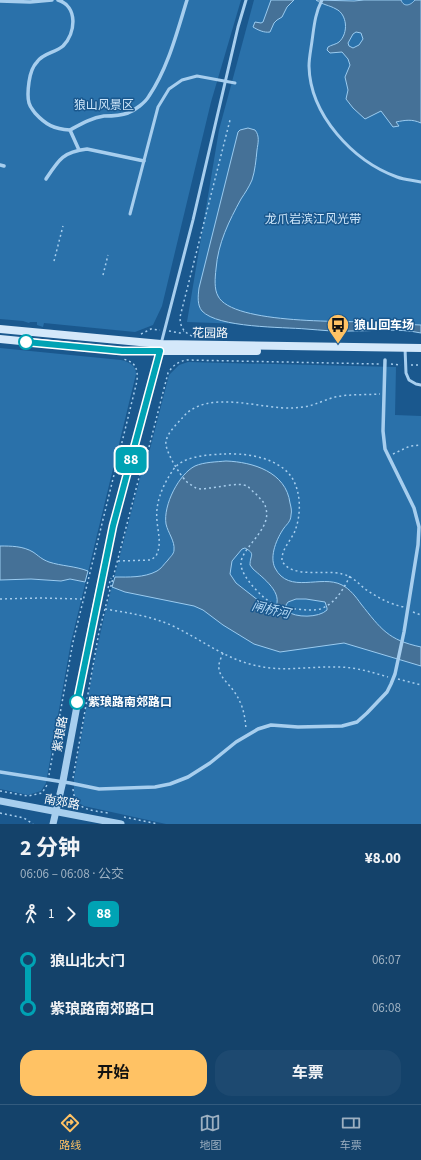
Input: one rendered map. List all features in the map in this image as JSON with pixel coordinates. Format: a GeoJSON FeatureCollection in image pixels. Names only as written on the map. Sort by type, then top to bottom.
{"type":"FeatureCollection","features":[{"type":"Feature","properties":{"kind":"main road","name":"花园路"},"geometry":{"type":"LineString","coordinates":[[0,328],[161,348]]}},
{"type":"Feature","properties":{"kind":"main road","name":"花园路"},"geometry":{"type":"LineString","coordinates":[[0,339],[122,351],[161,348],[294,351],[405,351],[421,353]]}},
{"type":"Feature","properties":{"kind":"main road","name":"花园路"},"geometry":{"type":"LineString","coordinates":[[405,351],[421,348]]}},
{"type":"Feature","properties":{"kind":"street"},"geometry":{"type":"LineString","coordinates":[[0,1],[30,2],[52,0]]}},
{"type":"Feature","properties":{"kind":"street"},"geometry":{"type":"LineString","coordinates":[[58,0],[65,2],[72,10],[73,23],[70,36],[62,47],[36,62],[31,74],[28,98],[30,108],[44,123],[49,126],[70,130],[86,120],[104,116],[120,115],[129,112],[149,97],[168,58],[187,1]]}},
{"type":"Feature","properties":{"kind":"street"},"geometry":{"type":"LineString","coordinates":[[70,130],[79,150]]}},
{"type":"Feature","properties":{"kind":"street"},"geometry":{"type":"LineString","coordinates":[[46,179],[61,158],[69,153],[79,150],[87,149],[144,161]]}},
{"type":"Feature","properties":{"kind":"street","name":"紫琅路"},"geometry":{"type":"LineString","coordinates":[[53,824],[64,781],[89,642],[113,526],[161,348]]}},
{"type":"Feature","properties":{"kind":"street"},"geometry":{"type":"LineString","coordinates":[[0,772],[64,781],[99,789],[170,784],[197,772],[236,742],[258,729],[271,725],[324,727],[351,724],[357,722],[387,692],[395,671],[404,632],[418,545],[419,521],[385,448],[383,431],[385,360]]}},
{"type":"Feature","properties":{"kind":"street","name":"南郊路"},"geometry":{"type":"LineString","coordinates":[[0,801],[56,812],[122,820]]}},
{"type":"Feature","properties":{"kind":"lane"},"geometry":{"type":"LineString","coordinates":[[161,348],[193,220],[225,80],[246,0]]}},
{"type":"Feature","properties":{"kind":"lane"},"geometry":{"type":"LineString","coordinates":[[322,0],[318,7],[309,65],[313,88],[324,116],[341,139],[354,152],[368,162],[381,170],[398,177],[421,182]]}},
{"type":"Feature","properties":{"kind":"lane"},"geometry":{"type":"LineString","coordinates":[[130,214],[158,107],[169,89],[182,80],[197,76],[236,83]]}},
{"type":"Feature","properties":{"kind":"lane"},"geometry":{"type":"LineString","coordinates":[[405,351],[406,373],[408,380],[421,385]]}},
{"type":"Feature","properties":{"kind":"path"},"geometry":{"type":"LineString","coordinates":[[194,337],[184,331],[181,327],[180,317],[230,120]]}},
{"type":"Feature","properties":{"kind":"path"},"geometry":{"type":"LineString","coordinates":[[54,260],[63,226]]}},
{"type":"Feature","properties":{"kind":"path"},"geometry":{"type":"LineString","coordinates":[[103,275],[108,256]]}},
{"type":"Feature","properties":{"kind":"path"},"geometry":{"type":"LineString","coordinates":[[139,335],[151,329],[180,333],[184,331]]}},
{"type":"Feature","properties":{"kind":"path"},"geometry":{"type":"LineString","coordinates":[[0,791],[28,796],[36,795],[42,793],[48,779],[65,680],[83,599],[137,381],[138,374],[135,365],[128,360],[121,359]]}},
{"type":"Feature","properties":{"kind":"path"},"geometry":{"type":"LineString","coordinates":[[108,814],[79,805],[74,800],[73,783],[104,608],[168,373],[174,365],[187,360],[382,364]]}},
{"type":"Feature","properties":{"kind":"path"},"geometry":{"type":"LineString","coordinates":[[390,364],[421,365]]}},
{"type":"Feature","properties":{"kind":"path"},"geometry":{"type":"LineString","coordinates":[[350,576],[346,585],[335,600],[324,607],[312,610],[275,605],[268,600],[245,576],[241,565],[241,560],[246,551],[265,523],[267,511],[263,501],[244,485],[236,484],[200,489],[186,482],[166,448],[166,445],[168,437],[175,426],[185,414],[198,406],[236,402],[292,408],[314,405],[336,397],[384,394]]}},
{"type":"Feature","properties":{"kind":"path"},"geometry":{"type":"LineString","coordinates":[[389,457],[402,449],[421,445]]}},
{"type":"Feature","properties":{"kind":"path"},"geometry":{"type":"LineString","coordinates":[[117,561],[151,560],[156,556],[160,544],[156,520],[158,501],[169,476],[180,462],[194,458],[221,454],[243,454],[260,458],[284,468],[294,483],[300,506],[299,519],[296,530],[283,554],[282,561],[284,563],[298,572],[334,572],[350,576],[376,596],[421,614]]}},
{"type":"Feature","properties":{"kind":"path"},"geometry":{"type":"LineString","coordinates":[[107,590],[111,578]]}},
{"type":"Feature","properties":{"kind":"path"},"geometry":{"type":"LineString","coordinates":[[0,599],[83,599]]}},
{"type":"Feature","properties":{"kind":"path"},"geometry":{"type":"LineString","coordinates":[[104,608],[160,621],[175,627],[223,654],[250,664],[267,668],[347,667],[421,685]]}},
{"type":"Feature","properties":{"kind":"path"},"geometry":{"type":"LineString","coordinates":[[223,654],[219,664],[219,670],[222,677],[236,694],[243,708],[247,735]]}},
{"type":"Feature","properties":{"kind":"path"},"geometry":{"type":"LineString","coordinates":[[0,813],[24,818],[33,824]]}},
{"type":"Feature","properties":{"kind":"path"},"geometry":{"type":"LineString","coordinates":[[122,820],[158,824]]}},
{"type":"Feature","properties":{"kind":"green space","name":"狼山风景区"},"geometry":{"type":"Polygon","coordinates":[[[0,0],[241,0],[211,102],[162,306],[153,325],[135,332],[44,323],[43,327],[37,325],[37,322],[29,323],[0,319],[0,0]]]}},
{"type":"Feature","properties":{"kind":"green space","name":"龙爪岩滨江风光带"},"geometry":{"type":"Polygon","coordinates":[[[254,0],[421,0],[421,328],[350,328],[187,322],[219,130],[254,0]]]}},
{"type":"Feature","properties":{"kind":"green space"},"geometry":{"type":"Polygon","coordinates":[[[0,348],[121,360],[132,364],[136,371],[71,642],[46,783],[41,791],[28,795],[0,789],[0,348]]]}},
{"type":"Feature","properties":{"kind":"green space"},"geometry":{"type":"Polygon","coordinates":[[[188,362],[396,367],[395,415],[421,416],[421,824],[166,824],[84,806],[76,799],[74,793],[74,779],[95,658],[104,617],[143,467],[150,449],[169,375],[179,365],[188,362]]]}},
{"type":"Feature","properties":{"kind":"water"},"geometry":{"type":"Polygon","coordinates":[[[271,0],[294,0],[287,7],[282,17],[274,23],[270,32],[263,32],[253,27],[255,22],[263,22],[271,0]]]}},
{"type":"Feature","properties":{"kind":"water"},"geometry":{"type":"Polygon","coordinates":[[[316,0],[401,0],[402,3],[408,5],[415,0],[421,0],[421,123],[412,120],[396,122],[399,126],[393,127],[381,111],[365,119],[353,108],[346,99],[348,90],[345,77],[350,65],[348,59],[342,52],[330,53],[327,50],[328,47],[338,43],[344,34],[345,24],[343,15],[340,11],[316,0]],[[356,32],[353,34],[348,43],[349,46],[353,48],[359,45],[363,39],[361,33],[356,32]]]}},
{"type":"Feature","properties":{"kind":"water"},"geometry":{"type":"Polygon","coordinates":[[[248,128],[255,130],[258,137],[255,169],[251,183],[232,216],[219,250],[215,276],[215,287],[218,296],[228,305],[245,312],[268,317],[294,320],[387,322],[421,325],[421,333],[395,330],[334,331],[251,326],[222,321],[210,317],[200,309],[198,297],[199,288],[238,132],[248,128]]]}},
{"type":"Feature","properties":{"kind":"water","name":"闸桥河"},"geometry":{"type":"Polygon","coordinates":[[[226,461],[247,464],[267,471],[275,476],[287,492],[291,509],[291,517],[290,521],[281,532],[276,542],[273,553],[273,563],[281,576],[288,580],[297,582],[334,582],[342,585],[353,593],[374,620],[386,632],[401,641],[421,647],[421,666],[344,643],[280,652],[254,644],[223,625],[203,610],[194,606],[125,592],[112,587],[115,577],[136,577],[147,575],[160,569],[174,550],[166,524],[167,508],[173,491],[183,476],[195,466],[206,463],[226,461]],[[245,548],[242,549],[232,561],[230,574],[236,583],[268,608],[275,608],[277,597],[275,591],[250,565],[252,555],[245,548]],[[296,599],[288,602],[286,605],[287,611],[296,615],[313,616],[327,610],[325,602],[296,599]]]}},
{"type":"Feature","properties":{"kind":"water"},"geometry":{"type":"Polygon","coordinates":[[[0,546],[21,547],[33,552],[49,562],[88,571],[85,582],[70,579],[61,581],[31,579],[0,580],[0,546]]]}},
{"type":"Feature","properties":{"kind":"bus line","name":"88"},"geometry":{"type":"LineString","coordinates":[[26,342],[122,351],[160,351],[113,526],[77,702]]}},
{"type":"Feature","properties":{"kind":"place","name":"狼山回车场"},"geometry":{"type":"Point","coordinates":[338,344]}},
{"type":"Feature","properties":{"kind":"place","name":"紫琅路南郊路口"},"geometry":{"type":"Point","coordinates":[77,702]}}]}
